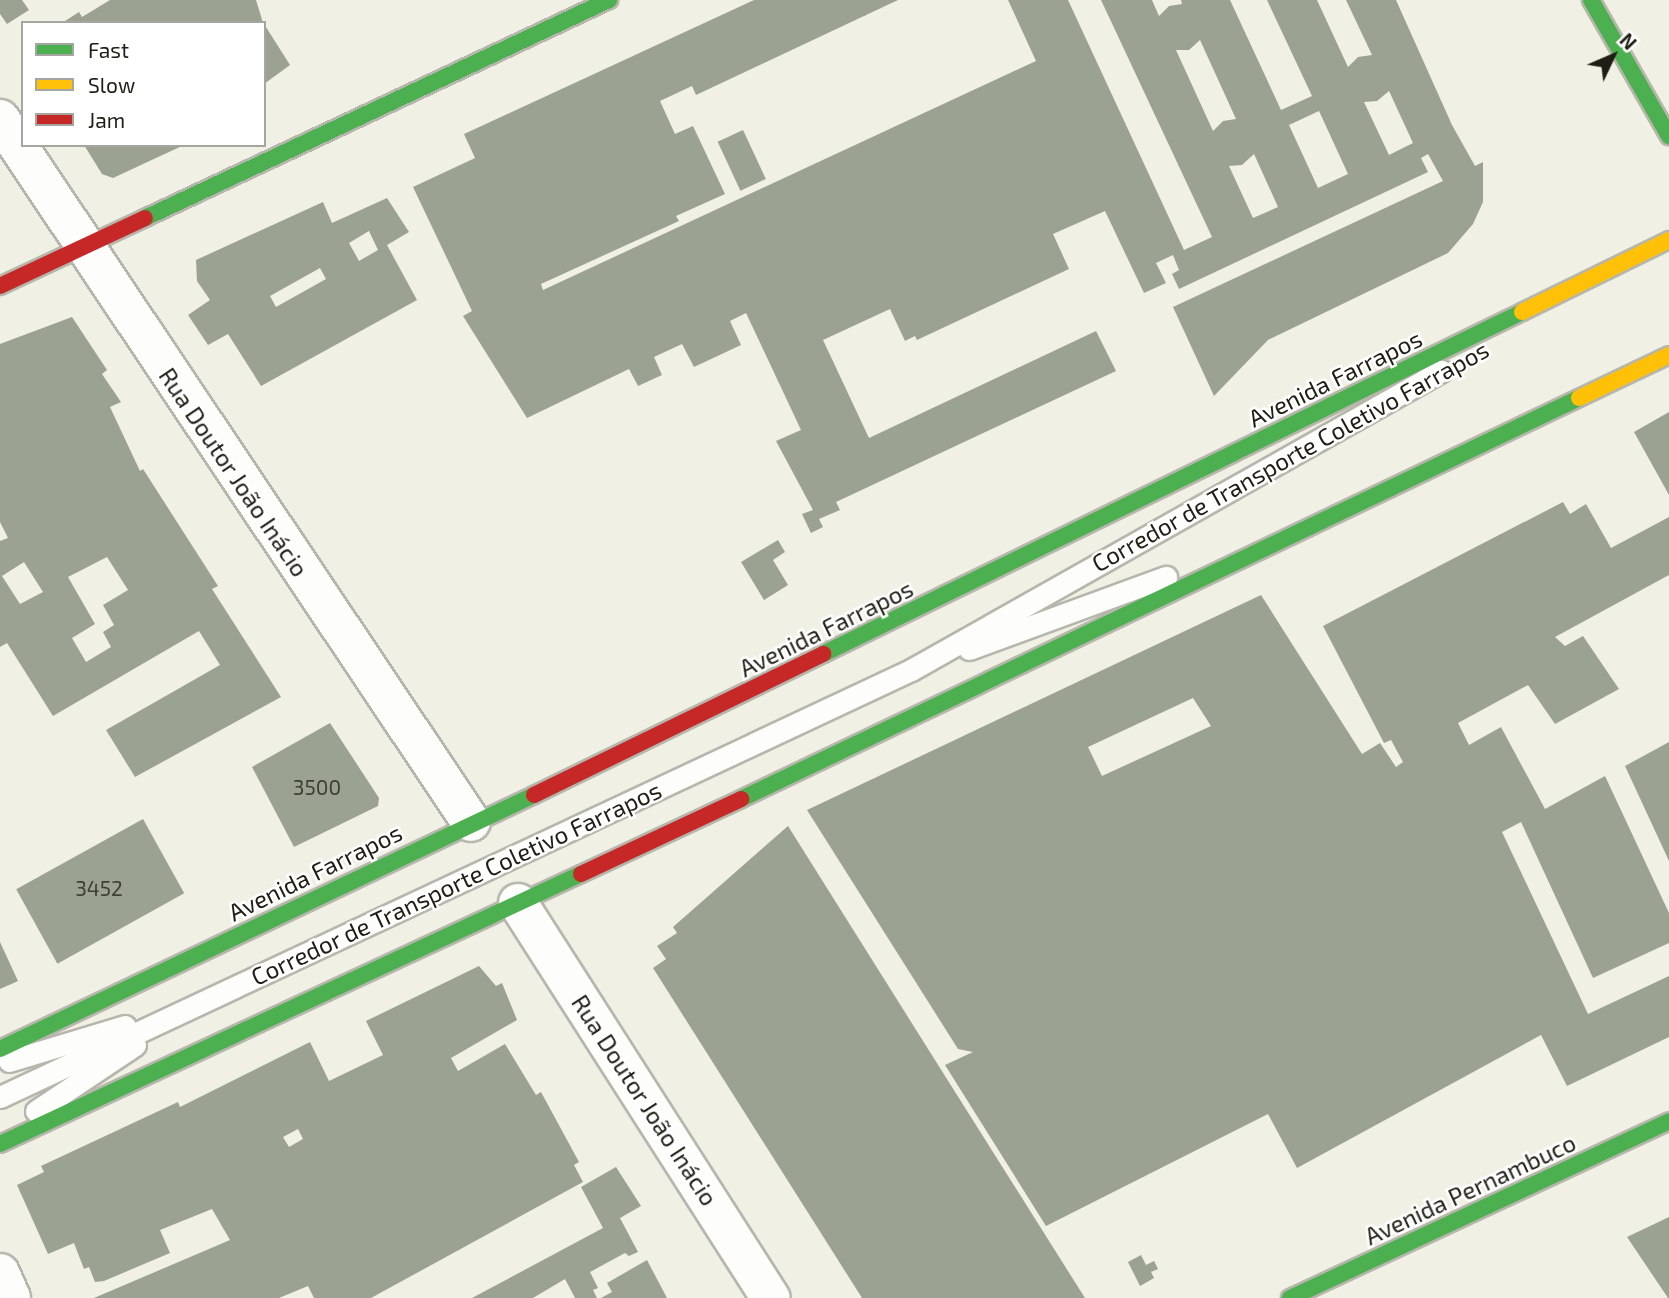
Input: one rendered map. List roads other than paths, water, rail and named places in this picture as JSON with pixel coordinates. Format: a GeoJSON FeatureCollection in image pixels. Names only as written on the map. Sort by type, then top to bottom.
{"type":"FeatureCollection","features":[{"type":"Feature","properties":{"kind":"main road"},"geometry":{"type":"LineString","coordinates":[[0,286],[609,0]]}},
{"type":"Feature","properties":{"kind":"main road"},"geometry":{"type":"LineString","coordinates":[[1591,0],[1669,136]]}},
{"type":"Feature","properties":{"kind":"main road","name":"Avenida Farrapos"},"geometry":{"type":"LineString","coordinates":[[0,1049],[471,822],[583,772],[1669,241]]}},
{"type":"Feature","properties":{"kind":"main road"},"geometry":{"type":"LineString","coordinates":[[0,1144],[518,903],[1295,530],[1669,355]]}},
{"type":"Feature","properties":{"kind":"main road","name":"Avenida Pernambuco"},"geometry":{"type":"LineString","coordinates":[[1290,1298],[1669,1121]]}},
{"type":"Feature","properties":{"kind":"street","name":"Rua Doutor João Inácio"},"geometry":{"type":"LineString","coordinates":[[0,119],[82,247],[471,822]]}},
{"type":"Feature","properties":{"kind":"street","name":"Rua Doutor João Inácio"},"geometry":{"type":"LineString","coordinates":[[518,903],[772,1298]]}},
{"type":"Feature","properties":{"kind":"street"},"geometry":{"type":"LineString","coordinates":[[0,1273],[11,1298]]}},
{"type":"Feature","properties":{"kind":"lane","name":"Corredor de Transporte Coletivo Farrapos"},"geometry":{"type":"LineString","coordinates":[[0,1097],[911,670],[1669,241]]}},
{"type":"Feature","properties":{"kind":"lane","name":"Corredor de Transporte Coletivo Farrapos"},"geometry":{"type":"LineString","coordinates":[[911,670],[1295,530]]}},
{"type":"Feature","properties":{"kind":"lane"},"geometry":{"type":"LineString","coordinates":[[0,1064],[198,1004]]}},
{"type":"Feature","properties":{"kind":"lane"},"geometry":{"type":"LineString","coordinates":[[0,1134],[198,1004]]}}]}
